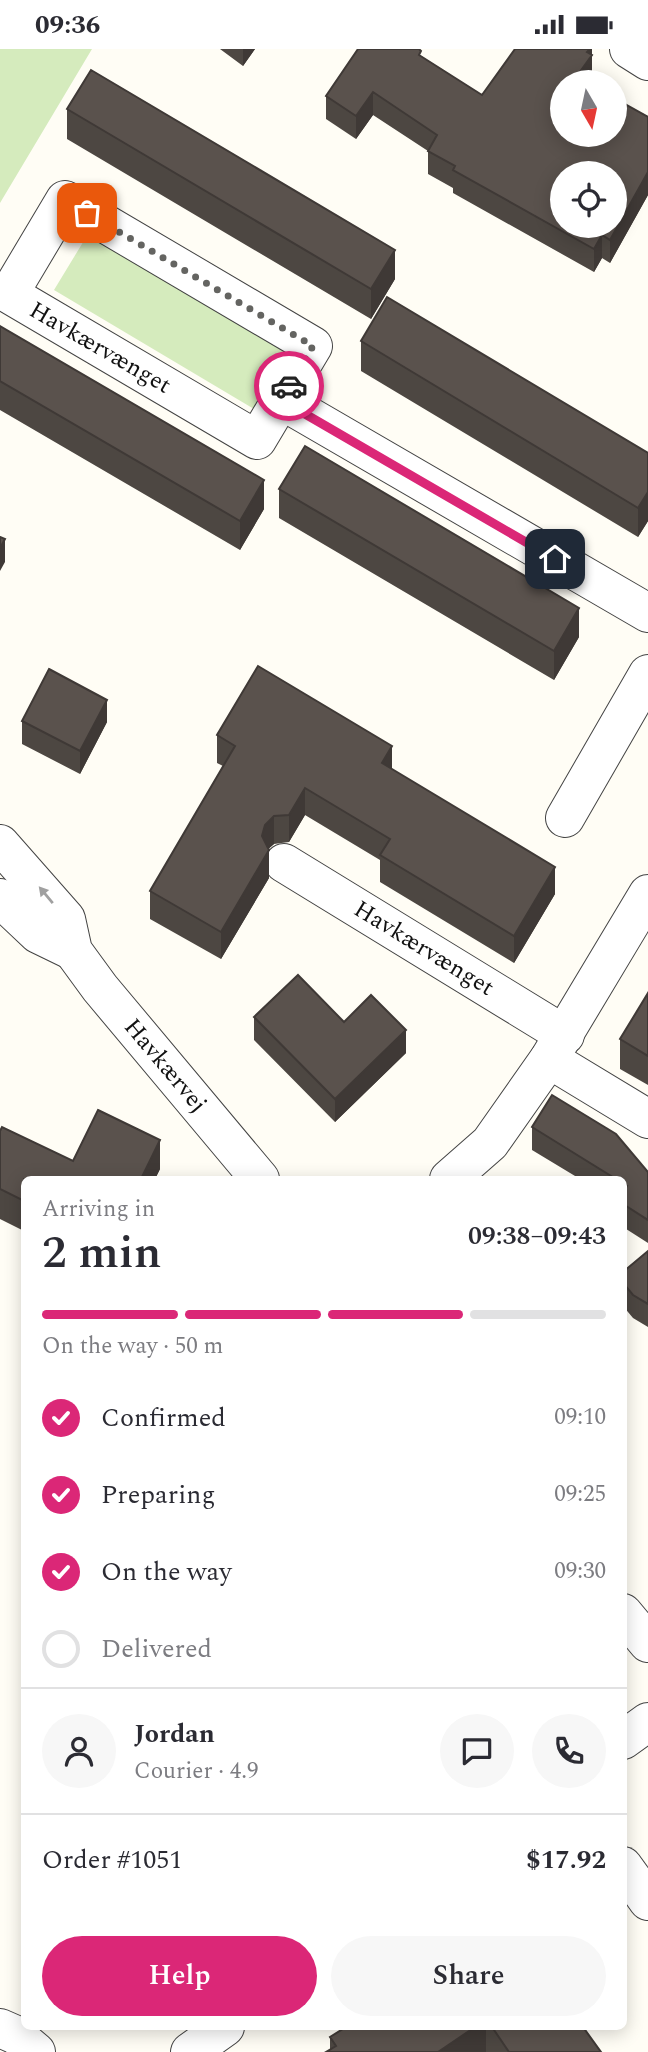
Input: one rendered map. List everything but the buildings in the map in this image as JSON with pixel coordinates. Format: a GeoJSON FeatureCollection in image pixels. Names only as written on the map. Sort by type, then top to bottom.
{"type":"FeatureCollection","features":[{"type":"Feature","properties":{"kind":"street"},"geometry":{"type":"LineString","coordinates":[[629,49],[648,61]]}},
{"type":"Feature","properties":{"kind":"street","name":"Havkærvænget"},"geometry":{"type":"LineString","coordinates":[[65,200],[313,346],[281,400],[257,440],[9,295],[65,200]]}},
{"type":"Feature","properties":{"kind":"street"},"geometry":{"type":"LineString","coordinates":[[281,400],[648,613]]}},
{"type":"Feature","properties":{"kind":"street"},"geometry":{"type":"LineString","coordinates":[[565,818],[648,674]]}},
{"type":"Feature","properties":{"kind":"street","name":"Havkærvej"},"geometry":{"type":"LineString","coordinates":[[0,844],[66,919],[73,951]]}},
{"type":"Feature","properties":{"kind":"street","name":"Havkærvænget"},"geometry":{"type":"LineString","coordinates":[[284,863],[557,1047],[648,1119]]}},
{"type":"Feature","properties":{"kind":"street"},"geometry":{"type":"LineString","coordinates":[[452,1176],[490,1143],[557,1047],[648,894]]}},
{"type":"Feature","properties":{"kind":"street","name":"Havkærvej"},"geometry":{"type":"LineString","coordinates":[[0,898],[38,934],[73,951],[258,1176]]}},
{"type":"Feature","properties":{"kind":"street"},"geometry":{"type":"LineString","coordinates":[[627,1618],[648,1643]]}},
{"type":"Feature","properties":{"kind":"street"},"geometry":{"type":"LineString","coordinates":[[627,1737],[648,1723]]}},
{"type":"Feature","properties":{"kind":"street"},"geometry":{"type":"LineString","coordinates":[[627,1872],[648,1901]]}},
{"type":"Feature","properties":{"kind":"street"},"geometry":{"type":"LineString","coordinates":[[0,2028],[16,2035],[36,2052]]}},
{"type":"Feature","properties":{"kind":"street"},"geometry":{"type":"LineString","coordinates":[[190,2052],[221,2030]]}},
{"type":"Feature","properties":{"kind":"green space"},"geometry":{"type":"Polygon","coordinates":[[[0,49],[92,49],[0,203],[0,49]]]}},
{"type":"Feature","properties":{"kind":"green space"},"geometry":{"type":"Polygon","coordinates":[[[88,234],[289,351],[254,409],[54,290],[88,234]]]}},
{"type":"Feature","properties":{"kind":"way so far"},"geometry":{"type":"LineString","coordinates":[[87,213],[313,346],[289,386]]}},
{"type":"Feature","properties":{"kind":"route"},"geometry":{"type":"LineString","coordinates":[[289,386],[281,400],[555,559]]}}]}
